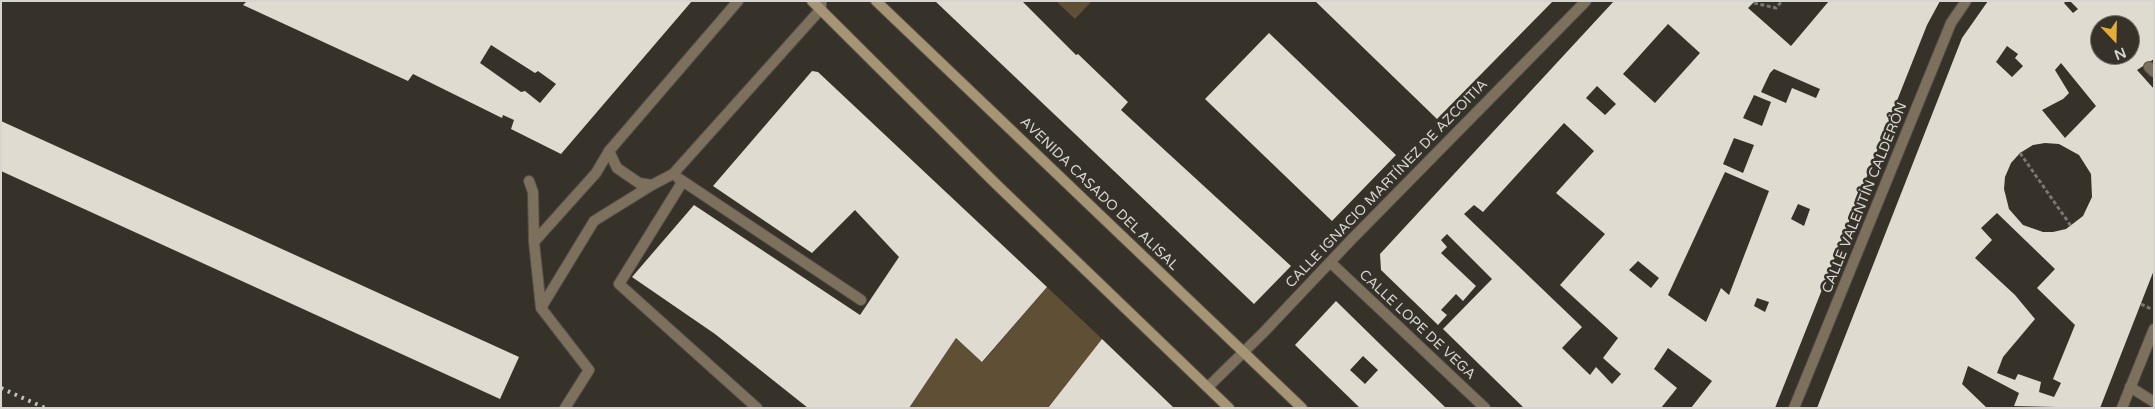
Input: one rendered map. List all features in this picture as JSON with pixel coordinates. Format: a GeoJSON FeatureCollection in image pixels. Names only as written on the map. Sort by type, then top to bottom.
{"type":"FeatureCollection","features":[{"type":"Feature","properties":{"kind":"main road"},"geometry":{"type":"LineString","coordinates":[[812,1],[821,5],[997,185],[1229,408]]}},
{"type":"Feature","properties":{"kind":"main road","name":"AVENIDA CASADO DEL ALISAL"},"geometry":{"type":"LineString","coordinates":[[876,1],[1302,408]]}},
{"type":"Feature","properties":{"kind":"street"},"geometry":{"type":"LineString","coordinates":[[534,242],[596,173],[609,151],[738,1]]}},
{"type":"Feature","properties":{"kind":"street","name":"CALLE IGNACIO MARTÍNEZ DE AZCOITIA"},"geometry":{"type":"LineString","coordinates":[[1208,386],[1244,352],[1586,1]]}},
{"type":"Feature","properties":{"kind":"street","name":"CALLE VALENTÍN CALDERÓN"},"geometry":{"type":"LineString","coordinates":[[1794,408],[1951,23],[1966,1]]}},
{"type":"Feature","properties":{"kind":"street"},"geometry":{"type":"LineString","coordinates":[[542,308],[594,221],[673,174],[821,5]]}},
{"type":"Feature","properties":{"kind":"street"},"geometry":{"type":"LineString","coordinates":[[609,151],[617,168],[639,183],[652,185]]}},
{"type":"Feature","properties":{"kind":"street"},"geometry":{"type":"LineString","coordinates":[[673,174],[860,300]]}},
{"type":"Feature","properties":{"kind":"street"},"geometry":{"type":"LineString","coordinates":[[529,181],[532,192],[534,242],[542,308],[589,370],[565,408]]}},
{"type":"Feature","properties":{"kind":"street"},"geometry":{"type":"LineString","coordinates":[[683,181],[619,284],[758,408]]}},
{"type":"Feature","properties":{"kind":"street","name":"CALLE LOPE DE VEGA"},"geometry":{"type":"LineString","coordinates":[[1330,262],[1485,408]]}},
{"type":"Feature","properties":{"kind":"street"},"geometry":{"type":"LineString","coordinates":[[2122,408],[2154,329]]}},
{"type":"Feature","properties":{"kind":"street"},"geometry":{"type":"LineString","coordinates":[[2130,387],[2154,402]]}},
{"type":"Feature","properties":{"kind":"path"},"geometry":{"type":"LineString","coordinates":[[1754,2],[1776,8],[1782,1]]}},
{"type":"Feature","properties":{"kind":"path"},"geometry":{"type":"LineString","coordinates":[[2020,153],[2071,226]]}},
{"type":"Feature","properties":{"kind":"path"},"geometry":{"type":"LineString","coordinates":[[2141,304],[2154,310]]}},
{"type":"Feature","properties":{"kind":"shaded area"},"geometry":{"type":"Polygon","coordinates":[[[1056,1],[1092,1],[1075,19],[1056,1]]]}},
{"type":"Feature","properties":{"kind":"shaded area"},"geometry":{"type":"Polygon","coordinates":[[[1047,287],[1102,339],[1048,408],[909,408],[956,338],[983,362],[1047,287]]]}},
{"type":"Feature","properties":{"kind":"building"},"geometry":{"type":"Polygon","coordinates":[[[247,1],[692,1],[561,154],[511,129],[514,120],[503,115],[502,118],[413,74],[408,81],[243,5],[247,1]],[[491,45],[480,63],[521,92],[525,91],[540,103],[556,84],[538,71],[535,73],[491,45]]]}},
{"type":"Feature","properties":{"kind":"building"},"geometry":{"type":"Polygon","coordinates":[[[935,1],[1022,1],[1076,55],[1078,54],[1128,102],[1121,110],[1291,266],[1254,304],[935,1]]]}},
{"type":"Feature","properties":{"kind":"building"},"geometry":{"type":"Polygon","coordinates":[[[1315,1],[1553,1],[1437,119],[1315,1]]]}},
{"type":"Feature","properties":{"kind":"building"},"geometry":{"type":"Polygon","coordinates":[[[1614,1],[1755,1],[1748,8],[1791,46],[1829,1],[1940,1],[1927,25],[1775,408],[1691,408],[1712,381],[1668,348],[1654,369],[1677,388],[1661,408],[1524,408],[1443,329],[1492,279],[1447,234],[1441,240],[1447,247],[1441,253],[1476,286],[1463,301],[1456,294],[1441,310],[1447,315],[1438,325],[1381,270],[1380,254],[1614,1]],[[1668,24],[1623,74],[1655,103],[1700,53],[1668,24]],[[1774,69],[1770,73],[1761,92],[1786,103],[1792,88],[1816,98],[1820,89],[1774,69]],[[1597,86],[1586,98],[1605,115],[1616,104],[1597,86]],[[1754,95],[1743,118],[1762,126],[1771,102],[1754,95]],[[1564,123],[1483,212],[1474,205],[1464,214],[1582,327],[1562,348],[1590,375],[1596,367],[1612,384],[1621,374],[1603,358],[1618,338],[1560,285],[1605,234],[1556,193],[1594,151],[1564,123]],[[1734,138],[1723,164],[1743,173],[1754,145],[1734,138]],[[1725,172],[1668,295],[1706,322],[1721,288],[1729,295],[1769,191],[1725,172]],[[1798,204],[1791,219],[1804,226],[1810,209],[1798,204]],[[1638,261],[1629,270],[1651,288],[1659,278],[1638,261]],[[1757,298],[1754,306],[1765,312],[1769,302],[1757,298]]]}},
{"type":"Feature","properties":{"kind":"building"},"geometry":{"type":"Polygon","coordinates":[[[1988,1],[2066,1],[2064,3],[2073,13],[2078,9],[2070,1],[2154,1],[2154,59],[2137,70],[2154,89],[2154,270],[2100,408],[2014,406],[2019,393],[1968,366],[1962,384],[1987,408],[1817,408],[1962,38],[1988,1]],[[2007,46],[1996,62],[2012,77],[2023,66],[2015,58],[2018,54],[2007,46]],[[2061,63],[2055,70],[2069,93],[2063,99],[2042,110],[2065,138],[2096,106],[2061,63]],[[2045,143],[2033,145],[2020,153],[2011,163],[2005,177],[2004,189],[2009,209],[2023,225],[2043,232],[2066,229],[2083,216],[2092,197],[2091,174],[2079,155],[2059,144],[2045,143]],[[1997,213],[1981,228],[1992,240],[1975,258],[2015,295],[2035,319],[2003,357],[1997,373],[2015,380],[2018,374],[2041,382],[2039,392],[2054,397],[2061,383],[2053,379],[2075,325],[2037,288],[2055,269],[1997,213]]]}},
{"type":"Feature","properties":{"kind":"building"},"geometry":{"type":"Polygon","coordinates":[[[1269,33],[1396,155],[1332,221],[1205,99],[1269,33]]]}},
{"type":"Feature","properties":{"kind":"building"},"geometry":{"type":"Polygon","coordinates":[[[812,71],[818,72],[1047,287],[982,362],[956,338],[909,408],[808,408],[715,334],[632,277],[694,205],[860,315],[899,257],[855,210],[812,253],[713,186],[812,71]]]}},
{"type":"Feature","properties":{"kind":"building"},"geometry":{"type":"Polygon","coordinates":[[[1,121],[519,357],[500,399],[1,171],[1,121]]]}},
{"type":"Feature","properties":{"kind":"building"},"geometry":{"type":"Polygon","coordinates":[[[1336,301],[1446,408],[1360,408],[1295,345],[1336,301]],[[1363,356],[1350,370],[1365,384],[1378,370],[1363,356]]]}},
{"type":"Feature","properties":{"kind":"building"},"geometry":{"type":"Polygon","coordinates":[[[1102,339],[1174,408],[1048,408],[1102,339]]]}},
{"type":"Feature","properties":{"kind":"railway"},"geometry":{"type":"LineString","coordinates":[[1,388],[45,408]]}}]}
